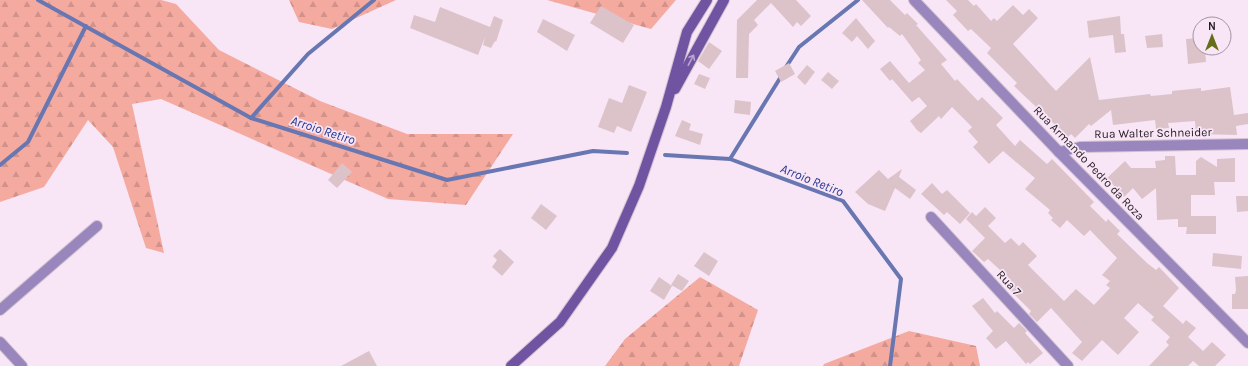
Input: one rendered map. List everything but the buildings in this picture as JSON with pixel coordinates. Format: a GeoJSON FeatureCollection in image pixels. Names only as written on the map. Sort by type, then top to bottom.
{"type":"FeatureCollection","features":[{"type":"Feature","properties":{"kind":"main road"},"geometry":{"type":"LineString","coordinates":[[511,366],[560,322],[612,248],[639,186],[666,107],[687,32],[707,0]]}},
{"type":"Feature","properties":{"kind":"main road"},"geometry":{"type":"LineString","coordinates":[[666,107],[724,0]]}},
{"type":"Feature","properties":{"kind":"street","name":"Rua Armando Pedro da Roza"},"geometry":{"type":"LineString","coordinates":[[914,0],[1059,152],[1248,343]]}},
{"type":"Feature","properties":{"kind":"street","name":"Rua Walter Schneider"},"geometry":{"type":"LineString","coordinates":[[1059,152],[1080,147],[1248,144]]}},
{"type":"Feature","properties":{"kind":"street","name":"Rua 7"},"geometry":{"type":"LineString","coordinates":[[931,217],[1068,366]]}},
{"type":"Feature","properties":{"kind":"street"},"geometry":{"type":"LineString","coordinates":[[0,310],[97,226]]}},
{"type":"Feature","properties":{"kind":"street"},"geometry":{"type":"LineString","coordinates":[[0,342],[22,366]]}},
{"type":"Feature","properties":{"kind":"green space"},"geometry":{"type":"Polygon","coordinates":[[[0,0],[161,0],[176,4],[219,50],[320,101],[407,134],[513,134],[466,205],[388,199],[161,99],[132,104],[164,253],[146,248],[113,147],[88,120],[44,187],[0,202],[0,0]]]}},
{"type":"Feature","properties":{"kind":"green space"},"geometry":{"type":"Polygon","coordinates":[[[289,0],[396,0],[332,29],[299,22],[289,0]]]}},
{"type":"Feature","properties":{"kind":"green space"},"geometry":{"type":"Polygon","coordinates":[[[547,0],[676,0],[651,29],[547,0]]]}},
{"type":"Feature","properties":{"kind":"green space"},"geometry":{"type":"Polygon","coordinates":[[[700,277],[758,310],[739,366],[605,366],[625,339],[700,277]]]}},
{"type":"Feature","properties":{"kind":"green space"},"geometry":{"type":"Polygon","coordinates":[[[909,331],[976,346],[980,366],[823,366],[824,364],[909,331]]]}},
{"type":"Feature","properties":{"kind":"waterway","name":"Arroio Retiro"},"geometry":{"type":"LineString","coordinates":[[38,0],[251,118],[447,180],[593,151],[627,153]]}},
{"type":"Feature","properties":{"kind":"waterway"},"geometry":{"type":"LineString","coordinates":[[251,118],[308,54],[374,0]]}},
{"type":"Feature","properties":{"kind":"waterway"},"geometry":{"type":"LineString","coordinates":[[786,67],[799,47],[858,0]]}},
{"type":"Feature","properties":{"kind":"waterway"},"geometry":{"type":"LineString","coordinates":[[0,165],[28,142],[86,26]]}},
{"type":"Feature","properties":{"kind":"waterway"},"geometry":{"type":"LineString","coordinates":[[730,159],[782,75]]}},
{"type":"Feature","properties":{"kind":"waterway","name":"Arroio Retiro"},"geometry":{"type":"LineString","coordinates":[[665,155],[730,159],[843,201],[901,279],[890,366]]}}]}
